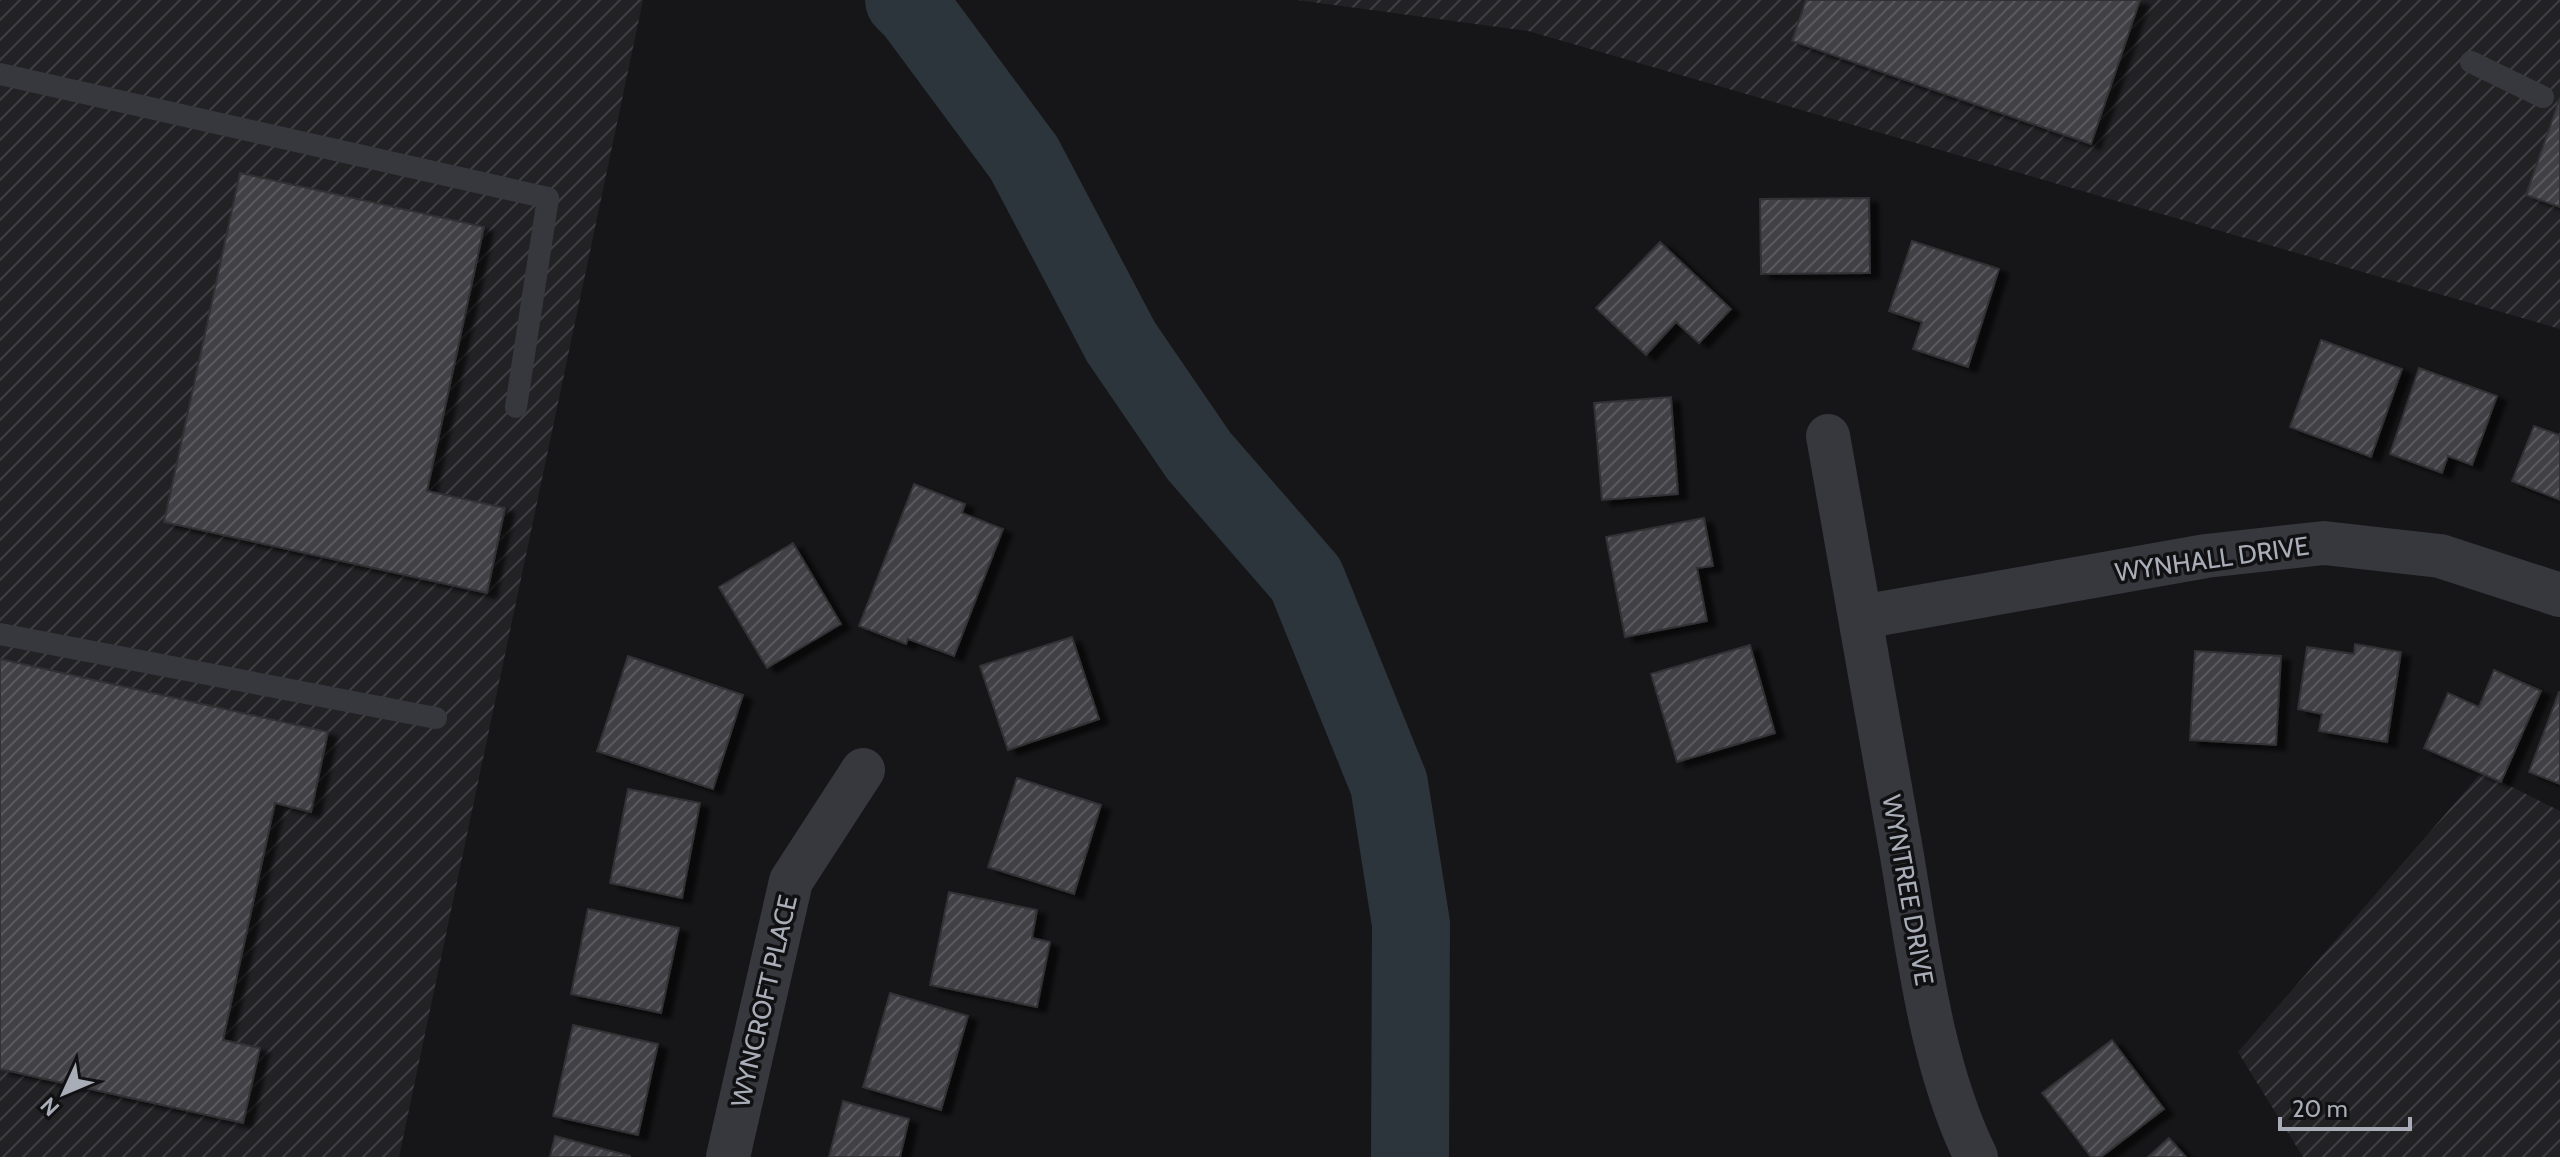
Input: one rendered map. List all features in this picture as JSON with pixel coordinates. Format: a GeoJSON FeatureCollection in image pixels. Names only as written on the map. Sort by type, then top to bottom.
{"type":"FeatureCollection","features":[{"type":"Feature","properties":{"kind":"street","name":"WYNTREE DRIVE"},"geometry":{"type":"LineString","coordinates":[[1828,436],[1862,617],[1926,999],[1958,1120],[1976,1157]]}},
{"type":"Feature","properties":{"kind":"street","name":"WYNHALL DRIVE"},"geometry":{"type":"LineString","coordinates":[[1862,617],[2206,556],[2324,543],[2440,556],[2560,595]]}},
{"type":"Feature","properties":{"kind":"street","name":"WYNCROFT PLACE"},"geometry":{"type":"LineString","coordinates":[[728,1157],[791,881],[863,770]]}},
{"type":"Feature","properties":{"kind":"lane"},"geometry":{"type":"LineString","coordinates":[[2471,62],[2543,97]]}},
{"type":"Feature","properties":{"kind":"lane"},"geometry":{"type":"LineString","coordinates":[[0,74],[548,198],[516,407]]}},
{"type":"Feature","properties":{"kind":"lane"},"geometry":{"type":"LineString","coordinates":[[0,634],[436,718]]}},
{"type":"Feature","properties":{"kind":"shaded area"},"geometry":{"type":"Polygon","coordinates":[[[0,0],[643,0],[399,1157],[0,1157],[0,0]]]}},
{"type":"Feature","properties":{"kind":"shaded area"},"geometry":{"type":"Polygon","coordinates":[[[1297,0],[2560,0],[2560,329],[1528,31],[1297,0]]]}},
{"type":"Feature","properties":{"kind":"shaded area"},"geometry":{"type":"Polygon","coordinates":[[[2482,772],[2560,811],[2560,1157],[2303,1157],[2238,1052],[2482,772]]]}},
{"type":"Feature","properties":{"kind":"building"},"geometry":{"type":"Polygon","coordinates":[[[1806,0],[2140,0],[2091,144],[1792,41],[1806,0]]]}},
{"type":"Feature","properties":{"kind":"building"},"geometry":{"type":"Polygon","coordinates":[[[2560,98],[2560,207],[2526,195],[2560,98]]]}},
{"type":"Feature","properties":{"kind":"building"},"geometry":{"type":"Polygon","coordinates":[[[240,173],[484,227],[427,491],[505,508],[487,593],[164,522],[240,173]]]}},
{"type":"Feature","properties":{"kind":"building"},"geometry":{"type":"Polygon","coordinates":[[[1869,198],[1870,273],[1761,274],[1760,199],[1869,198]]]}},
{"type":"Feature","properties":{"kind":"building"},"geometry":{"type":"Polygon","coordinates":[[[1912,241],[1999,269],[1968,367],[1913,349],[1922,322],[1889,311],[1912,241]]]}},
{"type":"Feature","properties":{"kind":"building"},"geometry":{"type":"Polygon","coordinates":[[[1660,242],[1731,309],[1699,343],[1676,322],[1646,355],[1596,308],[1660,242]]]}},
{"type":"Feature","properties":{"kind":"building"},"geometry":{"type":"Polygon","coordinates":[[[2321,340],[2402,369],[2371,457],[2290,427],[2321,340]]]}},
{"type":"Feature","properties":{"kind":"building"},"geometry":{"type":"Polygon","coordinates":[[[2419,368],[2497,396],[2472,465],[2448,456],[2442,473],[2390,454],[2419,368]]]}},
{"type":"Feature","properties":{"kind":"building"},"geometry":{"type":"Polygon","coordinates":[[[1671,397],[1678,494],[1602,500],[1594,403],[1671,397]]]}},
{"type":"Feature","properties":{"kind":"building"},"geometry":{"type":"Polygon","coordinates":[[[2534,426],[2560,433],[2560,500],[2512,481],[2534,426]]]}},
{"type":"Feature","properties":{"kind":"building"},"geometry":{"type":"Polygon","coordinates":[[[914,484],[965,504],[962,513],[1003,529],[954,656],[908,639],[906,644],[859,626],[914,484]]]}},
{"type":"Feature","properties":{"kind":"building"},"geometry":{"type":"Polygon","coordinates":[[[1704,518],[1713,566],[1697,568],[1707,621],[1625,637],[1606,537],[1704,518]]]}},
{"type":"Feature","properties":{"kind":"building"},"geometry":{"type":"Polygon","coordinates":[[[793,543],[841,624],[767,668],[719,587],[793,543]]]}},
{"type":"Feature","properties":{"kind":"building"},"geometry":{"type":"Polygon","coordinates":[[[1072,637],[1099,719],[1008,750],[980,666],[1072,637]]]}},
{"type":"Feature","properties":{"kind":"building"},"geometry":{"type":"Polygon","coordinates":[[[2355,644],[2401,652],[2387,742],[2319,731],[2322,714],[2298,709],[2307,647],[2354,654],[2355,644]]]}},
{"type":"Feature","properties":{"kind":"building"},"geometry":{"type":"Polygon","coordinates":[[[1750,645],[1775,733],[1677,762],[1651,674],[1750,645]]]}},
{"type":"Feature","properties":{"kind":"building"},"geometry":{"type":"Polygon","coordinates":[[[2195,651],[2281,656],[2276,745],[2190,740],[2195,651]]]}},
{"type":"Feature","properties":{"kind":"building"},"geometry":{"type":"Polygon","coordinates":[[[628,656],[743,695],[713,789],[597,751],[628,656]]]}},
{"type":"Feature","properties":{"kind":"building"},"geometry":{"type":"Polygon","coordinates":[[[0,659],[328,732],[311,812],[275,803],[223,1040],[260,1048],[243,1123],[0,1069],[0,659]]]}},
{"type":"Feature","properties":{"kind":"building"},"geometry":{"type":"Polygon","coordinates":[[[2494,670],[2541,691],[2501,782],[2424,748],[2448,693],[2479,707],[2494,670]]]}},
{"type":"Feature","properties":{"kind":"building"},"geometry":{"type":"Polygon","coordinates":[[[2560,692],[2560,784],[2529,772],[2560,692]]]}},
{"type":"Feature","properties":{"kind":"building"},"geometry":{"type":"Polygon","coordinates":[[[1017,778],[1101,805],[1074,894],[988,867],[1017,778]]]}},
{"type":"Feature","properties":{"kind":"building"},"geometry":{"type":"Polygon","coordinates":[[[628,789],[700,803],[682,898],[610,883],[628,789]]]}},
{"type":"Feature","properties":{"kind":"building"},"geometry":{"type":"Polygon","coordinates":[[[949,892],[1037,910],[1032,938],[1050,942],[1037,1007],[930,985],[949,892]]]}},
{"type":"Feature","properties":{"kind":"building"},"geometry":{"type":"Polygon","coordinates":[[[588,909],[679,928],[661,1013],[571,994],[588,909]]]}},
{"type":"Feature","properties":{"kind":"building"},"geometry":{"type":"Polygon","coordinates":[[[890,993],[968,1016],[941,1110],[863,1087],[890,993]]]}},
{"type":"Feature","properties":{"kind":"building"},"geometry":{"type":"Polygon","coordinates":[[[573,1025],[658,1044],[638,1135],[553,1116],[573,1025]]]}},
{"type":"Feature","properties":{"kind":"building"},"geometry":{"type":"Polygon","coordinates":[[[2112,1040],[2164,1109],[2101,1157],[2091,1157],[2042,1093],[2112,1040]]]}},
{"type":"Feature","properties":{"kind":"building"},"geometry":{"type":"Polygon","coordinates":[[[843,1101],[909,1119],[900,1157],[829,1157],[843,1101]]]}},
{"type":"Feature","properties":{"kind":"building"},"geometry":{"type":"Polygon","coordinates":[[[555,1136],[630,1156],[630,1157],[550,1157],[555,1136]]]}},
{"type":"Feature","properties":{"kind":"building"},"geometry":{"type":"Polygon","coordinates":[[[2169,1138],[2186,1157],[2148,1157],[2169,1138]]]}},
{"type":"Feature","properties":{"kind":"waterway"},"geometry":{"type":"LineString","coordinates":[[904,0],[1024,158],[1121,342],[1199,456],[1306,579],[1389,784],[1411,924],[1410,1157]]}}]}
